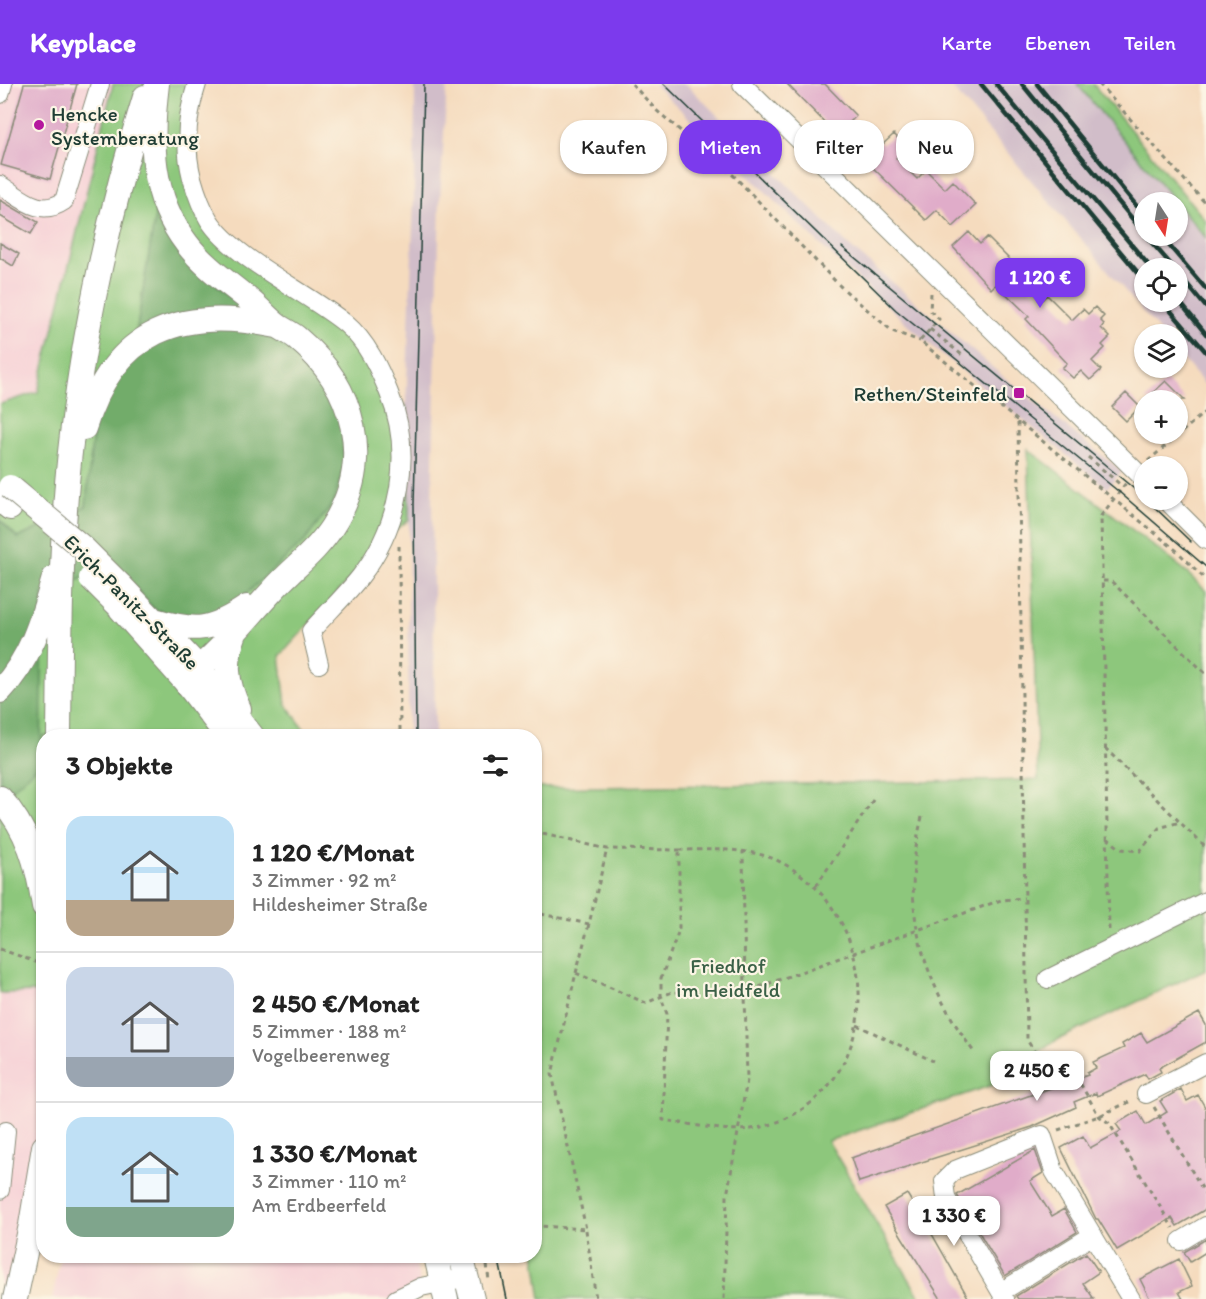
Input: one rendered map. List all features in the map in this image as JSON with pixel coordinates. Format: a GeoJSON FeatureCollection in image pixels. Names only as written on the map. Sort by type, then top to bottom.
{"type":"FeatureCollection","features":[{"type":"Feature","properties":{"kind":"main road"},"geometry":{"type":"LineString","coordinates":[[59,729],[64,541],[67,482],[75,414],[99,274],[125,160],[149,84]]}},
{"type":"Feature","properties":{"kind":"main road"},"geometry":{"type":"LineString","coordinates":[[157,84],[152,127],[152,154],[156,178],[174,223],[202,261],[278,326],[296,337],[337,383],[349,408],[354,432],[355,458],[352,482],[343,508],[331,529],[236,631],[192,674]]}},
{"type":"Feature","properties":{"kind":"main road"},"geometry":{"type":"LineString","coordinates":[[67,482],[99,387],[115,364],[136,345],[162,329],[192,319],[222,317],[278,326]]}},
{"type":"Feature","properties":{"kind":"main road","name":"Erich-Panitz-Straße"},"geometry":{"type":"LineString","coordinates":[[5,493],[73,560],[153,619],[192,674],[223,729]]}},
{"type":"Feature","properties":{"kind":"main road"},"geometry":{"type":"LineString","coordinates":[[0,691],[16,675],[29,653],[64,541]]}},
{"type":"Feature","properties":{"kind":"main road"},"geometry":{"type":"LineString","coordinates":[[153,619],[192,630],[208,628],[226,621],[274,589]]}},
{"type":"Feature","properties":{"kind":"main road","name":"Erich-Panitz-Straße"},"geometry":{"type":"LineString","coordinates":[[119,596],[246,729]]}},
{"type":"Feature","properties":{"kind":"main road"},"geometry":{"type":"LineString","coordinates":[[236,631],[226,660],[227,677],[233,696],[250,729]]}},
{"type":"Feature","properties":{"kind":"main road"},"geometry":{"type":"LineString","coordinates":[[0,798],[12,811],[27,838],[36,862]]}},
{"type":"Feature","properties":{"kind":"main road"},"geometry":{"type":"LineString","coordinates":[[15,1299],[36,1200]]}},
{"type":"Feature","properties":{"kind":"main road"},"geometry":{"type":"LineString","coordinates":[[437,1263],[444,1291]]}},
{"type":"Feature","properties":{"kind":"street"},"geometry":{"type":"LineString","coordinates":[[0,94],[3,84]]}},
{"type":"Feature","properties":{"kind":"street"},"geometry":{"type":"LineString","coordinates":[[0,184],[40,209],[52,209],[64,201],[100,84]]}},
{"type":"Feature","properties":{"kind":"street"},"geometry":{"type":"LineString","coordinates":[[197,84],[187,129],[188,164],[198,197],[210,221],[223,235],[346,324],[365,345],[383,376],[394,404],[401,436],[402,475],[395,510],[381,541],[361,576],[310,631],[319,664]]}},
{"type":"Feature","properties":{"kind":"street"},"geometry":{"type":"LineString","coordinates":[[747,86],[1134,468]]}},
{"type":"Feature","properties":{"kind":"street"},"geometry":{"type":"LineString","coordinates":[[1176,510],[1206,540]]}},
{"type":"Feature","properties":{"kind":"street"},"geometry":{"type":"LineString","coordinates":[[1047,979],[1206,901]]}},
{"type":"Feature","properties":{"kind":"street"},"geometry":{"type":"LineString","coordinates":[[1146,1094],[1204,1070]]}},
{"type":"Feature","properties":{"kind":"street"},"geometry":{"type":"LineString","coordinates":[[0,1190],[6,1131]]}},
{"type":"Feature","properties":{"kind":"street"},"geometry":{"type":"LineString","coordinates":[[1093,1235],[1003,1296],[946,1198],[944,1181],[955,1170],[1042,1135],[1054,1171],[1093,1235],[1131,1299]]}},
{"type":"Feature","properties":{"kind":"street"},"geometry":{"type":"LineString","coordinates":[[1181,1241],[1206,1226]]}},
{"type":"Feature","properties":{"kind":"street"},"geometry":{"type":"LineString","coordinates":[[396,1299],[421,1287],[444,1291],[472,1280]]}},
{"type":"Feature","properties":{"kind":"path"},"geometry":{"type":"LineString","coordinates":[[632,84],[656,110],[734,176],[840,286],[892,331],[920,341],[1177,551],[1206,580]]}},
{"type":"Feature","properties":{"kind":"path"},"geometry":{"type":"LineString","coordinates":[[1099,84],[1206,204]]}},
{"type":"Feature","properties":{"kind":"path"},"geometry":{"type":"LineString","coordinates":[[920,341],[939,319],[930,311],[929,303],[936,273]]}},
{"type":"Feature","properties":{"kind":"path"},"geometry":{"type":"LineString","coordinates":[[930,329],[962,355]]}},
{"type":"Feature","properties":{"kind":"path"},"geometry":{"type":"LineString","coordinates":[[1160,456],[1206,411]]}},
{"type":"Feature","properties":{"kind":"path"},"geometry":{"type":"LineString","coordinates":[[1018,422],[1027,1040],[1036,1054],[1062,1058],[1069,1064],[1099,1116],[1109,1123],[1181,1241]]}},
{"type":"Feature","properties":{"kind":"path"},"geometry":{"type":"LineString","coordinates":[[1088,458],[1122,486]]}},
{"type":"Feature","properties":{"kind":"path"},"geometry":{"type":"LineString","coordinates":[[1113,498],[1101,516],[1109,931],[1115,946]]}},
{"type":"Feature","properties":{"kind":"path"},"geometry":{"type":"LineString","coordinates":[[395,510],[399,547],[400,729]]}},
{"type":"Feature","properties":{"kind":"path"},"geometry":{"type":"LineString","coordinates":[[1103,581],[1112,581],[1206,675]]}},
{"type":"Feature","properties":{"kind":"path"},"geometry":{"type":"LineString","coordinates":[[1105,748],[1206,848]]}},
{"type":"Feature","properties":{"kind":"path"},"geometry":{"type":"LineString","coordinates":[[816,886],[873,800]]}},
{"type":"Feature","properties":{"kind":"path"},"geometry":{"type":"LineString","coordinates":[[922,817],[913,859],[911,884],[917,931],[942,1005],[974,1052]]}},
{"type":"Feature","properties":{"kind":"path"},"geometry":{"type":"LineString","coordinates":[[1107,838],[1121,849],[1140,851],[1160,828],[1180,822]]}},
{"type":"Feature","properties":{"kind":"path"},"geometry":{"type":"LineString","coordinates":[[542,834],[607,849],[743,850],[785,864],[816,886],[840,918],[854,953],[860,991],[857,1025],[846,1056],[821,1092],[784,1119],[761,1128],[739,1130],[663,1120],[667,1014],[661,997],[661,978],[679,930],[679,850]]}},
{"type":"Feature","properties":{"kind":"path"},"geometry":{"type":"LineString","coordinates":[[596,1299],[586,1229],[552,1074],[607,849]]}},
{"type":"Feature","properties":{"kind":"path"},"geometry":{"type":"LineString","coordinates":[[724,1299],[728,1196],[747,1080],[743,850]]}},
{"type":"Feature","properties":{"kind":"path"},"geometry":{"type":"LineString","coordinates":[[576,973],[646,1003],[672,992],[745,992],[1001,900],[1024,898]]}},
{"type":"Feature","properties":{"kind":"path"},"geometry":{"type":"LineString","coordinates":[[542,914],[589,924]]}},
{"type":"Feature","properties":{"kind":"path"},"geometry":{"type":"LineString","coordinates":[[0,949],[36,963]]}},
{"type":"Feature","properties":{"kind":"path"},"geometry":{"type":"LineString","coordinates":[[857,1025],[933,1060]]}},
{"type":"Feature","properties":{"kind":"path"},"geometry":{"type":"LineString","coordinates":[[1042,1135],[1099,1116],[1146,1094],[1206,1195]]}},
{"type":"Feature","properties":{"kind":"path"},"geometry":{"type":"LineString","coordinates":[[542,1226],[586,1229]]}},
{"type":"Feature","properties":{"kind":"path"},"geometry":{"type":"LineString","coordinates":[[472,1280],[482,1263]]}},
{"type":"Feature","properties":{"kind":"shaded area"},"geometry":{"type":"Polygon","coordinates":[[[0,84],[113,84],[38,392],[3,406],[0,404],[0,84]]]}},
{"type":"Feature","properties":{"kind":"shaded area"},"geometry":{"type":"Polygon","coordinates":[[[415,84],[447,84],[440,199],[432,502],[435,729],[408,729],[409,503],[406,406],[414,199],[415,84]]]}},
{"type":"Feature","properties":{"kind":"shaded area"},"geometry":{"type":"Polygon","coordinates":[[[654,84],[686,84],[722,120],[691,120],[654,84]]]}},
{"type":"Feature","properties":{"kind":"shaded area"},"geometry":{"type":"Polygon","coordinates":[[[949,84],[1077,84],[1168,192],[1134,192],[1134,246],[1188,246],[1188,216],[1206,238],[1206,386],[1188,365],[1188,324],[1153,324],[1143,312],[1188,312],[1188,258],[1134,258],[1134,301],[949,84]]]}},
{"type":"Feature","properties":{"kind":"shaded area"},"geometry":{"type":"Polygon","coordinates":[[[747,174],[777,174],[848,245],[1005,378],[1122,471],[1107,488],[927,342],[747,174]]]}},
{"type":"Feature","properties":{"kind":"shaded area"},"geometry":{"type":"Polygon","coordinates":[[[0,993],[36,993],[36,1149],[27,1211],[4,1299],[0,1299],[0,993]]]}},
{"type":"Feature","properties":{"kind":"shaded area"},"geometry":{"type":"Polygon","coordinates":[[[60,1263],[416,1263],[421,1287],[395,1299],[52,1299],[60,1263]]]}},
{"type":"Feature","properties":{"kind":"green space"},"geometry":{"type":"Polygon","coordinates":[[[113,84],[190,84],[188,90],[206,225],[318,311],[359,348],[389,410],[406,406],[409,520],[392,533],[280,656],[286,704],[304,729],[36,729],[36,992],[0,993],[0,800],[43,593],[115,566],[196,266],[157,204],[132,359],[95,411],[86,506],[18,538],[0,520],[0,404],[38,392],[113,84]]]}},
{"type":"Feature","properties":{"kind":"green space"},"geometry":{"type":"Polygon","coordinates":[[[1077,84],[1093,84],[1182,192],[1167,192],[1077,84]]]}},
{"type":"Feature","properties":{"kind":"green space"},"geometry":{"type":"Polygon","coordinates":[[[1188,199],[1206,221],[1206,238],[1188,217],[1188,199]]]}},
{"type":"Feature","properties":{"kind":"green space"},"geometry":{"type":"Polygon","coordinates":[[[157,203],[196,266],[323,380],[343,427],[344,466],[334,502],[305,541],[229,609],[183,620],[154,609],[115,566],[43,593],[41,729],[36,729],[36,768],[0,800],[0,520],[18,538],[86,506],[95,411],[132,359],[157,203]]]}},
{"type":"Feature","properties":{"kind":"green space","name":"Friedhof im Heidfeld"},"geometry":{"type":"Polygon","coordinates":[[[1028,449],[1182,568],[1206,591],[1206,969],[1049,1044],[1007,1080],[828,1141],[921,1299],[541,1299],[536,1263],[542,1263],[542,788],[1038,780],[1028,449]]]}},
{"type":"Feature","properties":{"kind":"building","name":"Hencke Systemberatung"},"geometry":{"type":"Polygon","coordinates":[[[24,84],[77,84],[50,179],[1,165],[24,84]]]}},
{"type":"Feature","properties":{"kind":"building"},"geometry":{"type":"Polygon","coordinates":[[[787,84],[825,84],[856,116],[852,120],[822,120],[787,84]]]}},
{"type":"Feature","properties":{"kind":"building"},"geometry":{"type":"Polygon","coordinates":[[[894,134],[896,136],[896,174],[912,174],[917,179],[922,174],[930,174],[945,189],[953,181],[976,205],[953,227],[937,210],[926,220],[879,174],[884,174],[884,143],[894,134]]]}},
{"type":"Feature","properties":{"kind":"building"},"geometry":{"type":"Polygon","coordinates":[[[0,200],[38,222],[31,234],[0,216],[0,200]]]}},
{"type":"Feature","properties":{"kind":"building"},"geometry":{"type":"Polygon","coordinates":[[[969,232],[980,244],[987,237],[1014,264],[1010,268],[1042,300],[1047,295],[1072,320],[1083,309],[1088,314],[1095,307],[1104,316],[1100,320],[1104,324],[1101,328],[1110,337],[1102,345],[1105,348],[1092,361],[1101,370],[1090,380],[1081,371],[1073,378],[1062,368],[1067,363],[1026,319],[1029,316],[996,284],[991,289],[953,247],[969,232]]]}},
{"type":"Feature","properties":{"kind":"building"},"geometry":{"type":"Polygon","coordinates":[[[0,243],[19,254],[13,266],[0,258],[0,243]]]}},
{"type":"Feature","properties":{"kind":"building"},"geometry":{"type":"Polygon","coordinates":[[[1166,381],[1175,390],[1156,390],[1166,381]]]}},
{"type":"Feature","properties":{"kind":"building"},"geometry":{"type":"Polygon","coordinates":[[[1126,393],[1134,401],[1134,413],[1126,421],[1112,407],[1126,393]]]}},
{"type":"Feature","properties":{"kind":"building"},"geometry":{"type":"Polygon","coordinates":[[[1199,1013],[1206,1025],[1206,1042],[1159,1068],[1161,1072],[1148,1079],[1145,1074],[1097,1096],[1096,1093],[1074,1102],[1076,1107],[1032,1127],[859,1182],[851,1158],[1088,1075],[1087,1073],[1096,1068],[1093,1062],[1124,1048],[1122,1044],[1141,1033],[1147,1042],[1199,1013]]]}},
{"type":"Feature","properties":{"kind":"building"},"geometry":{"type":"Polygon","coordinates":[[[1181,1089],[1187,1101],[1198,1095],[1206,1109],[1206,1209],[1177,1226],[1172,1218],[1117,1250],[1096,1219],[1061,1148],[1083,1136],[1090,1148],[1121,1131],[1116,1124],[1138,1111],[1146,1125],[1167,1112],[1160,1101],[1181,1089]]]}},
{"type":"Feature","properties":{"kind":"building"},"geometry":{"type":"Polygon","coordinates":[[[1035,1150],[1043,1173],[1030,1181],[1052,1216],[1064,1209],[1077,1232],[1005,1276],[957,1195],[1035,1150]]]}},
{"type":"Feature","properties":{"kind":"building"},"geometry":{"type":"Polygon","coordinates":[[[907,1194],[969,1299],[941,1299],[884,1207],[907,1194]]]}},
{"type":"Feature","properties":{"kind":"building"},"geometry":{"type":"Polygon","coordinates":[[[1206,1239],[1206,1252],[1190,1262],[1184,1252],[1206,1239]]]}},
{"type":"Feature","properties":{"kind":"building"},"geometry":{"type":"Polygon","coordinates":[[[1086,1253],[1099,1272],[1083,1283],[1094,1299],[1018,1299],[1016,1296],[1086,1253]]]}},
{"type":"Feature","properties":{"kind":"building"},"geometry":{"type":"Polygon","coordinates":[[[1179,1259],[1192,1286],[1179,1292],[1183,1299],[1150,1299],[1140,1279],[1179,1259]]]}},
{"type":"Feature","properties":{"kind":"tram line"},"geometry":{"type":"LineString","coordinates":[[416,729],[414,504],[424,84]]}},
{"type":"Feature","properties":{"kind":"tram line"},"geometry":{"type":"LineString","coordinates":[[664,84],[896,310],[1118,491],[1206,567]]}},
{"type":"Feature","properties":{"kind":"tram line"},"geometry":{"type":"LineString","coordinates":[[842,247],[1134,489]]}},
{"type":"Feature","properties":{"kind":"tram line"},"geometry":{"type":"LineString","coordinates":[[1157,510],[1191,542]]}},
{"type":"Feature","properties":{"kind":"tram line"},"geometry":{"type":"LineString","coordinates":[[499,1263],[507,1299]]}},
{"type":"Feature","properties":{"kind":"railway"},"geometry":{"type":"LineString","coordinates":[[981,84],[1134,268]]}},
{"type":"Feature","properties":{"kind":"railway"},"geometry":{"type":"LineString","coordinates":[[996,84],[1143,258]]}},
{"type":"Feature","properties":{"kind":"railway"},"geometry":{"type":"LineString","coordinates":[[1022,84],[1134,221]]}},
{"type":"Feature","properties":{"kind":"railway"},"geometry":{"type":"LineString","coordinates":[[1037,84],[1134,203]]}},
{"type":"Feature","properties":{"kind":"railway"},"geometry":{"type":"LineString","coordinates":[[1155,246],[1165,258]]}},
{"type":"Feature","properties":{"kind":"railway"},"geometry":{"type":"LineString","coordinates":[[1169,246],[1206,289]]}},
{"type":"Feature","properties":{"kind":"railway"},"geometry":{"type":"LineString","coordinates":[[1188,285],[1206,307]]}},
{"type":"Feature","properties":{"kind":"railway"},"geometry":{"type":"LineString","coordinates":[[1172,312],[1206,352]]}},
{"type":"Feature","properties":{"kind":"railway"},"geometry":{"type":"LineString","coordinates":[[1188,312],[1206,334]]}},
{"type":"Feature","properties":{"kind":"place","name":"Hencke Systemberatung"},"geometry":{"type":"Point","coordinates":[39,125]}},
{"type":"Feature","properties":{"kind":"place","name":"Rethen/Steinfeld"},"geometry":{"type":"Point","coordinates":[1019,393]}}]}
